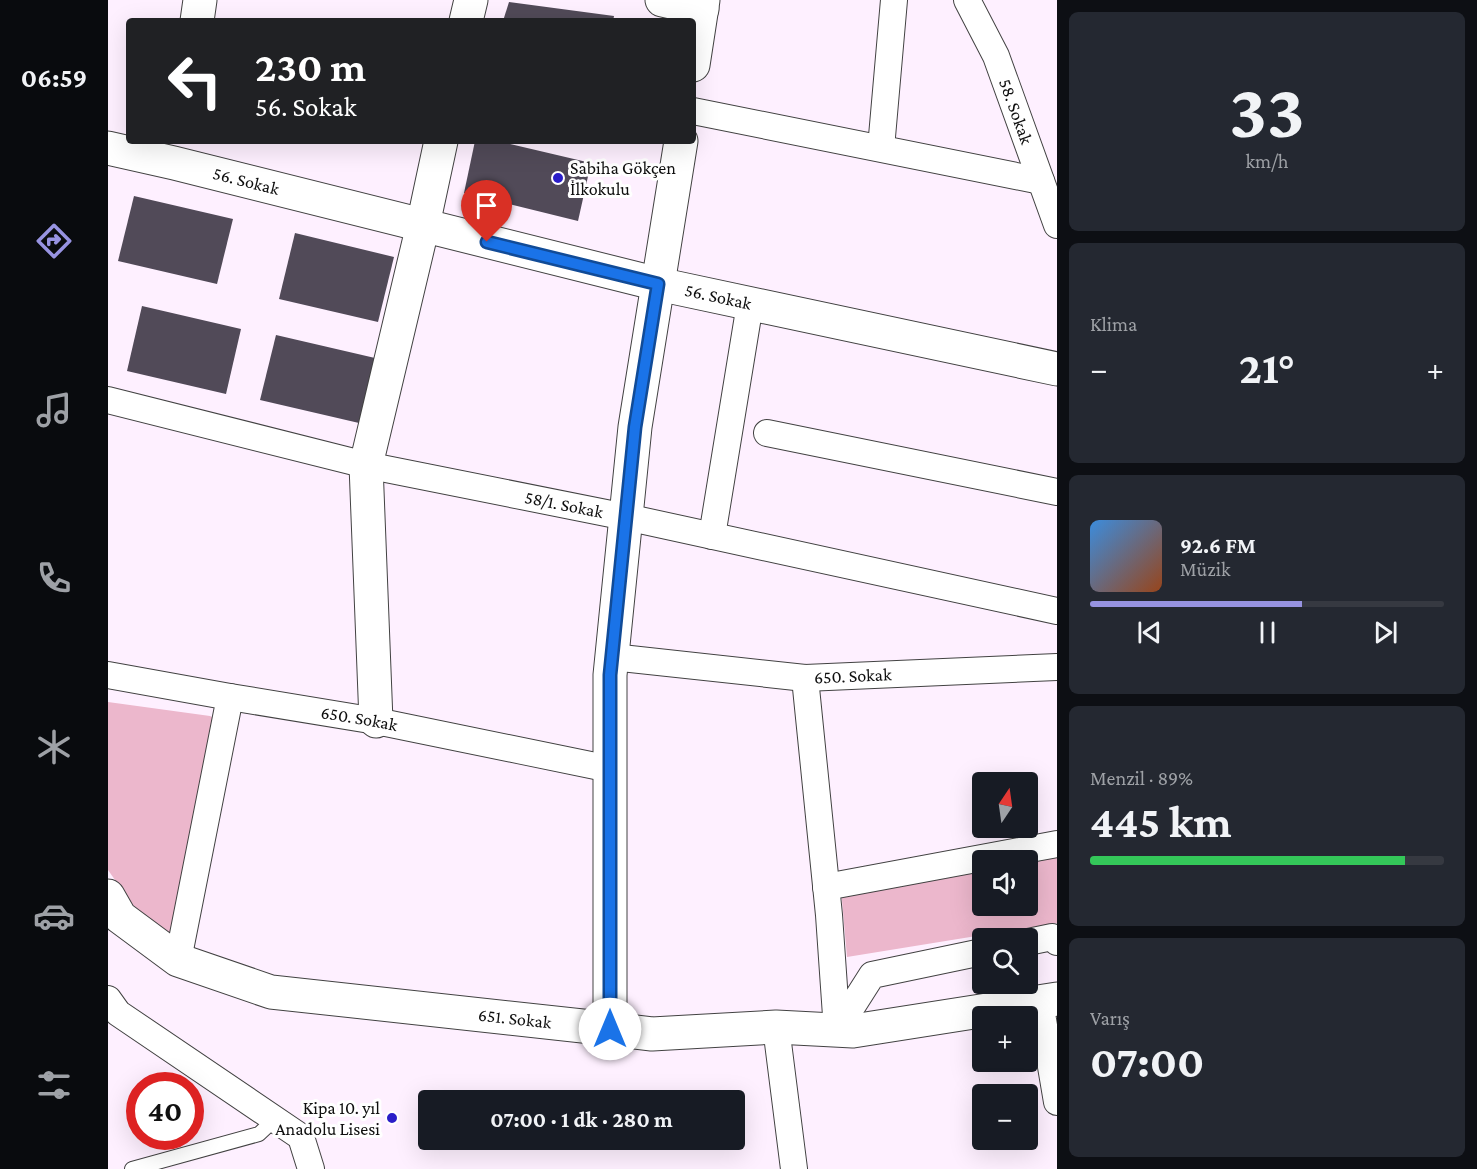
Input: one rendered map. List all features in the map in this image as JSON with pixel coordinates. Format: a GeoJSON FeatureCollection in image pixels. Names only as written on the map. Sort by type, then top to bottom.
{"type":"FeatureCollection","features":[{"type":"Feature","properties":{"kind":"street"},"geometry":{"type":"LineString","coordinates":[[197,18],[200,0]]}},
{"type":"Feature","properties":{"kind":"street"},"geometry":{"type":"LineString","coordinates":[[662,0],[703,5],[696,47]]}},
{"type":"Feature","properties":{"kind":"street"},"geometry":{"type":"LineString","coordinates":[[881,148],[894,0]]}},
{"type":"Feature","properties":{"kind":"street","name":"58. Sokak"},"geometry":{"type":"LineString","coordinates":[[967,0],[996,56],[1045,169],[1057,225]]}},
{"type":"Feature","properties":{"kind":"street"},"geometry":{"type":"LineString","coordinates":[[696,112],[881,148],[1045,169]]}},
{"type":"Feature","properties":{"kind":"street"},"geometry":{"type":"LineString","coordinates":[[376,721],[366,465],[440,144]]}},
{"type":"Feature","properties":{"kind":"street"},"geometry":{"type":"LineString","coordinates":[[610,1029],[610,675],[635,427],[681,144]]}},
{"type":"Feature","properties":{"kind":"street","name":"56. Sokak"},"geometry":{"type":"LineString","coordinates":[[108,148],[176,152],[423,225],[658,284],[1057,369]]}},
{"type":"Feature","properties":{"kind":"street"},"geometry":{"type":"LineString","coordinates":[[712,536],[750,304]]}},
{"type":"Feature","properties":{"kind":"street","name":"58/1. Sokak"},"geometry":{"type":"LineString","coordinates":[[108,400],[366,465],[626,517],[1057,611]]}},
{"type":"Feature","properties":{"kind":"street"},"geometry":{"type":"LineString","coordinates":[[767,433],[1057,492]]}},
{"type":"Feature","properties":{"kind":"street","name":"650. Sokak"},"geometry":{"type":"LineString","coordinates":[[612,657],[805,678],[1057,667]]}},
{"type":"Feature","properties":{"kind":"street","name":"650. Sokak"},"geometry":{"type":"LineString","coordinates":[[108,675],[376,721],[610,769]]}},
{"type":"Feature","properties":{"kind":"street"},"geometry":{"type":"LineString","coordinates":[[805,678],[826,887],[837,1030]]}},
{"type":"Feature","properties":{"kind":"street"},"geometry":{"type":"LineString","coordinates":[[178,960],[230,697]]}},
{"type":"Feature","properties":{"kind":"street"},"geometry":{"type":"LineString","coordinates":[[826,887],[1057,844]]}},
{"type":"Feature","properties":{"kind":"street","name":"651. Sokak"},"geometry":{"type":"LineString","coordinates":[[112,913],[178,960],[271,992],[652,1034],[776,1027],[853,1031],[1048,1000]]}},
{"type":"Feature","properties":{"kind":"street"},"geometry":{"type":"LineString","coordinates":[[1038,940],[1052,937],[1057,942]]}},
{"type":"Feature","properties":{"kind":"street"},"geometry":{"type":"LineString","coordinates":[[837,1030],[872,975],[972,954]]}},
{"type":"Feature","properties":{"kind":"street"},"geometry":{"type":"LineString","coordinates":[[108,999],[118,1013],[301,1137],[311,1169]]}},
{"type":"Feature","properties":{"kind":"street"},"geometry":{"type":"LineString","coordinates":[[1048,1000],[1057,1102]]}},
{"type":"Feature","properties":{"kind":"street"},"geometry":{"type":"LineString","coordinates":[[776,1027],[794,1169]]}},
{"type":"Feature","properties":{"kind":"lane"},"geometry":{"type":"LineString","coordinates":[[132,1169],[259,1134],[275,1119]]}},
{"type":"Feature","properties":{"kind":"shaded area"},"geometry":{"type":"Polygon","coordinates":[[[108,702],[210,716],[220,721],[168,955],[108,870],[108,702]]]}},
{"type":"Feature","properties":{"kind":"shaded area"},"geometry":{"type":"Polygon","coordinates":[[[1057,857],[1057,923],[1026,928],[972,928],[972,937],[847,957],[841,889],[972,869],[972,916],[1038,916],[1038,860],[1057,857]]]}},
{"type":"Feature","properties":{"kind":"building"},"geometry":{"type":"Polygon","coordinates":[[[509,2],[614,16],[614,18],[504,18],[509,2]]]}},
{"type":"Feature","properties":{"kind":"building","name":"Sabiha Gökçen İlkokulu"},"geometry":{"type":"Polygon","coordinates":[[[474,144],[510,144],[591,163],[578,221],[464,193],[474,144]]]}},
{"type":"Feature","properties":{"kind":"building"},"geometry":{"type":"Polygon","coordinates":[[[134,196],[233,219],[217,284],[118,261],[134,196]]]}},
{"type":"Feature","properties":{"kind":"building"},"geometry":{"type":"Polygon","coordinates":[[[295,233],[394,257],[378,322],[279,299],[295,233]]]}},
{"type":"Feature","properties":{"kind":"building"},"geometry":{"type":"Polygon","coordinates":[[[142,306],[241,329],[226,394],[127,371],[142,306]]]}},
{"type":"Feature","properties":{"kind":"building"},"geometry":{"type":"Polygon","coordinates":[[[276,335],[375,358],[359,423],[260,400],[276,335]]]}},
{"type":"Feature","properties":{"kind":"place","name":"Sabiha Gökçen İlkokulu"},"geometry":{"type":"Point","coordinates":[558,178]}},
{"type":"Feature","properties":{"kind":"place","name":"Kipa 10. yıl Anadolu Lisesi"},"geometry":{"type":"Point","coordinates":[392,1118]}},
{"type":"Feature","properties":{"kind":"route"},"geometry":{"type":"LineString","coordinates":[[487,242],[658,284],[635,427],[610,675],[610,1029]]}}]}
